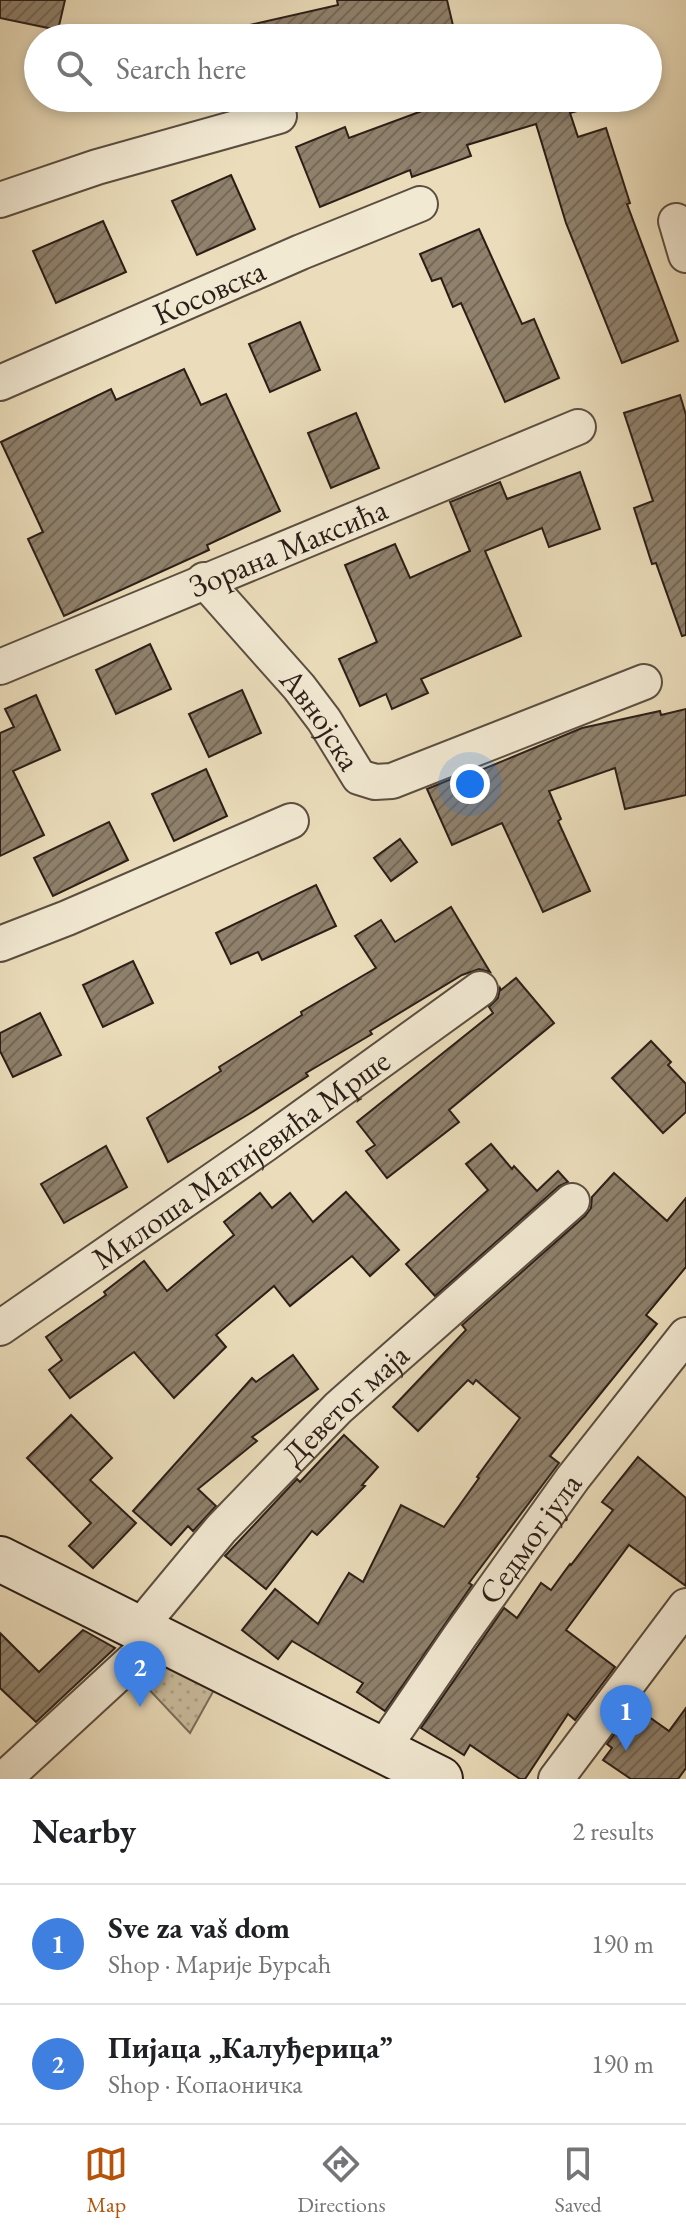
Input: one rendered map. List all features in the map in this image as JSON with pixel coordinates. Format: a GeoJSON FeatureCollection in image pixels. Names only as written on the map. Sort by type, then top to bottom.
{"type":"FeatureCollection","features":[{"type":"Feature","properties":{"kind":"street"},"geometry":{"type":"LineString","coordinates":[[0,200],[97,167],[279,116]]}},
{"type":"Feature","properties":{"kind":"street","name":"Косовска"},"geometry":{"type":"LineString","coordinates":[[0,383],[301,252],[420,204]]}},
{"type":"Feature","properties":{"kind":"street"},"geometry":{"type":"LineString","coordinates":[[676,221],[686,255]]}},
{"type":"Feature","properties":{"kind":"street","name":"Зорана Максића"},"geometry":{"type":"LineString","coordinates":[[0,667],[578,427]]}},
{"type":"Feature","properties":{"kind":"street","name":"Авнојска"},"geometry":{"type":"LineString","coordinates":[[204,580],[299,687],[324,720],[359,777],[375,782],[392,781],[644,682]]}},
{"type":"Feature","properties":{"kind":"street"},"geometry":{"type":"LineString","coordinates":[[0,944],[291,821]]}},
{"type":"Feature","properties":{"kind":"street","name":"Милоша Матијевића Мрше"},"geometry":{"type":"LineString","coordinates":[[0,1328],[264,1145],[480,989]]}},
{"type":"Feature","properties":{"kind":"street","name":"Деветог маја"},"geometry":{"type":"LineString","coordinates":[[4,1779],[147,1634],[221,1529],[338,1408],[572,1201]]}},
{"type":"Feature","properties":{"kind":"street","name":"Седмог јула"},"geometry":{"type":"LineString","coordinates":[[385,1762],[460,1636],[573,1478],[686,1335]]}},
{"type":"Feature","properties":{"kind":"street"},"geometry":{"type":"LineString","coordinates":[[0,1559],[385,1762],[440,1779]]}},
{"type":"Feature","properties":{"kind":"street"},"geometry":{"type":"LineString","coordinates":[[556,1779],[686,1606]]}},
{"type":"Feature","properties":{"kind":"shaded area"},"geometry":{"type":"Polygon","coordinates":[[[159,1661],[214,1690],[190,1733],[142,1682],[159,1661]]]}},
{"type":"Feature","properties":{"kind":"building"},"geometry":{"type":"Polygon","coordinates":[[[0,0],[65,0],[59,24],[29,24],[0,18],[0,0]]]}},
{"type":"Feature","properties":{"kind":"building"},"geometry":{"type":"Polygon","coordinates":[[[337,0],[447,0],[453,24],[254,24],[338,5],[337,0]]]}},
{"type":"Feature","properties":{"kind":"building"},"geometry":{"type":"Polygon","coordinates":[[[419,112],[574,112],[570,113],[578,137],[606,128],[630,203],[627,204],[678,341],[622,363],[566,223],[536,124],[467,145],[471,156],[412,177],[410,170],[320,207],[296,147],[345,127],[349,138],[419,112]]]}},
{"type":"Feature","properties":{"kind":"building"},"geometry":{"type":"Polygon","coordinates":[[[231,175],[255,229],[197,255],[172,201],[231,175]]]}},
{"type":"Feature","properties":{"kind":"building"},"geometry":{"type":"Polygon","coordinates":[[[103,221],[126,272],[56,303],[33,251],[103,221]]]}},
{"type":"Feature","properties":{"kind":"building"},"geometry":{"type":"Polygon","coordinates":[[[479,229],[522,324],[534,319],[559,378],[505,402],[461,303],[453,307],[441,278],[432,281],[420,254],[479,229]]]}},
{"type":"Feature","properties":{"kind":"building"},"geometry":{"type":"Polygon","coordinates":[[[300,322],[320,370],[270,392],[249,344],[300,322]]]}},
{"type":"Feature","properties":{"kind":"building"},"geometry":{"type":"Polygon","coordinates":[[[184,369],[201,405],[226,394],[280,511],[207,545],[209,550],[64,616],[28,539],[43,532],[1,442],[111,389],[116,400],[184,369]]]}},
{"type":"Feature","properties":{"kind":"building"},"geometry":{"type":"Polygon","coordinates":[[[680,395],[686,415],[686,635],[682,636],[656,563],[652,564],[634,508],[653,501],[624,413],[680,395]]]}},
{"type":"Feature","properties":{"kind":"building"},"geometry":{"type":"Polygon","coordinates":[[[356,413],[379,468],[331,488],[308,433],[356,413]]]}},
{"type":"Feature","properties":{"kind":"building"},"geometry":{"type":"Polygon","coordinates":[[[580,472],[600,529],[549,547],[542,528],[485,551],[521,636],[421,679],[428,693],[392,709],[386,694],[360,706],[339,659],[377,642],[345,565],[395,544],[410,578],[470,551],[450,502],[500,482],[507,499],[580,472]]]}},
{"type":"Feature","properties":{"kind":"building"},"geometry":{"type":"Polygon","coordinates":[[[150,644],[171,689],[116,714],[96,670],[150,644]]]}},
{"type":"Feature","properties":{"kind":"building"},"geometry":{"type":"Polygon","coordinates":[[[242,690],[261,733],[209,757],[189,714],[242,690]]]}},
{"type":"Feature","properties":{"kind":"building"},"geometry":{"type":"Polygon","coordinates":[[[36,695],[60,750],[13,771],[44,835],[0,856],[0,733],[14,727],[5,709],[36,695]]]}},
{"type":"Feature","properties":{"kind":"building"},"geometry":{"type":"Polygon","coordinates":[[[686,709],[686,795],[625,809],[615,768],[549,791],[561,819],[558,821],[590,891],[543,912],[502,823],[452,845],[427,789],[582,728],[660,711],[661,715],[686,709]]]}},
{"type":"Feature","properties":{"kind":"building"},"geometry":{"type":"Polygon","coordinates":[[[206,769],[227,816],[174,841],[152,794],[206,769]]]}},
{"type":"Feature","properties":{"kind":"building"},"geometry":{"type":"Polygon","coordinates":[[[109,822],[128,860],[53,896],[34,858],[109,822]]]}},
{"type":"Feature","properties":{"kind":"building"},"geometry":{"type":"Polygon","coordinates":[[[400,839],[417,862],[391,881],[374,858],[400,839]]]}},
{"type":"Feature","properties":{"kind":"building"},"geometry":{"type":"Polygon","coordinates":[[[316,885],[336,926],[262,960],[258,952],[231,964],[216,933],[316,885]]]}},
{"type":"Feature","properties":{"kind":"building"},"geometry":{"type":"Polygon","coordinates":[[[451,907],[490,972],[479,969],[462,975],[370,1031],[372,1034],[306,1073],[308,1076],[249,1114],[168,1162],[147,1118],[221,1071],[219,1067],[302,1015],[301,1012],[376,968],[355,936],[381,920],[395,942],[451,907]]]}},
{"type":"Feature","properties":{"kind":"building"},"geometry":{"type":"Polygon","coordinates":[[[133,961],[153,1003],[103,1027],[83,985],[133,961]]]}},
{"type":"Feature","properties":{"kind":"building"},"geometry":{"type":"Polygon","coordinates":[[[516,978],[554,1023],[449,1110],[459,1122],[387,1178],[366,1151],[375,1145],[357,1122],[493,1013],[489,1007],[498,998],[500,988],[516,978]]]}},
{"type":"Feature","properties":{"kind":"building"},"geometry":{"type":"Polygon","coordinates":[[[40,1013],[61,1055],[13,1077],[0,1051],[0,1033],[40,1013]]]}},
{"type":"Feature","properties":{"kind":"building"},"geometry":{"type":"Polygon","coordinates":[[[651,1041],[686,1084],[686,1112],[663,1133],[612,1078],[651,1041]]]}},
{"type":"Feature","properties":{"kind":"building"},"geometry":{"type":"Polygon","coordinates":[[[491,1144],[512,1169],[514,1166],[537,1191],[558,1171],[568,1182],[559,1186],[435,1296],[406,1264],[488,1190],[466,1164],[491,1144]]]}},
{"type":"Feature","properties":{"kind":"building"},"geometry":{"type":"Polygon","coordinates":[[[106,1146],[127,1187],[64,1223],[41,1184],[106,1146]]]}},
{"type":"Feature","properties":{"kind":"building"},"geometry":{"type":"Polygon","coordinates":[[[614,1173],[667,1221],[686,1198],[686,1267],[646,1315],[657,1324],[550,1456],[559,1463],[469,1583],[472,1585],[385,1711],[357,1692],[363,1683],[292,1641],[278,1659],[242,1630],[275,1589],[318,1624],[349,1573],[363,1582],[401,1505],[444,1527],[479,1478],[520,1418],[476,1380],[473,1384],[468,1380],[418,1431],[393,1407],[466,1330],[462,1325],[585,1216],[591,1208],[592,1197],[614,1173]]]}},
{"type":"Feature","properties":{"kind":"building"},"geometry":{"type":"Polygon","coordinates":[[[346,1192],[399,1250],[370,1276],[352,1256],[290,1306],[274,1286],[216,1335],[226,1347],[174,1398],[134,1352],[70,1398],[49,1370],[62,1360],[46,1337],[106,1295],[104,1292],[144,1261],[167,1291],[234,1235],[224,1222],[260,1193],[272,1208],[290,1193],[313,1222],[346,1192]]]}},
{"type":"Feature","properties":{"kind":"building"},"geometry":{"type":"Polygon","coordinates":[[[293,1355],[318,1389],[252,1437],[257,1441],[198,1489],[216,1506],[193,1531],[188,1526],[171,1545],[133,1511],[252,1378],[256,1382],[293,1355]]]}},
{"type":"Feature","properties":{"kind":"building"},"geometry":{"type":"Polygon","coordinates":[[[71,1415],[112,1458],[90,1480],[136,1523],[93,1568],[69,1546],[91,1523],[27,1458],[71,1415]]]}},
{"type":"Feature","properties":{"kind":"building"},"geometry":{"type":"Polygon","coordinates":[[[344,1435],[378,1467],[362,1485],[365,1486],[317,1535],[312,1531],[266,1589],[225,1556],[297,1479],[300,1482],[344,1435]]]}},
{"type":"Feature","properties":{"kind":"building"},"geometry":{"type":"Polygon","coordinates":[[[638,1457],[686,1498],[686,1586],[629,1545],[566,1630],[615,1667],[575,1720],[568,1714],[525,1779],[520,1779],[470,1745],[464,1755],[421,1728],[504,1608],[517,1618],[541,1583],[551,1590],[613,1510],[602,1502],[638,1457]]]}},
{"type":"Feature","properties":{"kind":"building"},"geometry":{"type":"Polygon","coordinates":[[[83,1630],[115,1648],[36,1722],[0,1688],[0,1633],[39,1672],[83,1630]]]}},
{"type":"Feature","properties":{"kind":"building"},"geometry":{"type":"Polygon","coordinates":[[[635,1707],[669,1731],[686,1708],[686,1768],[678,1779],[631,1779],[603,1760],[612,1748],[607,1744],[635,1707]]]}},
{"type":"Feature","properties":{"kind":"place","name":"Пијаца „Калуђерица”"},"geometry":{"type":"Point","coordinates":[140,1707]}},
{"type":"Feature","properties":{"kind":"place","name":"Sve za vaš dom"},"geometry":{"type":"Point","coordinates":[626,1751]}}]}
